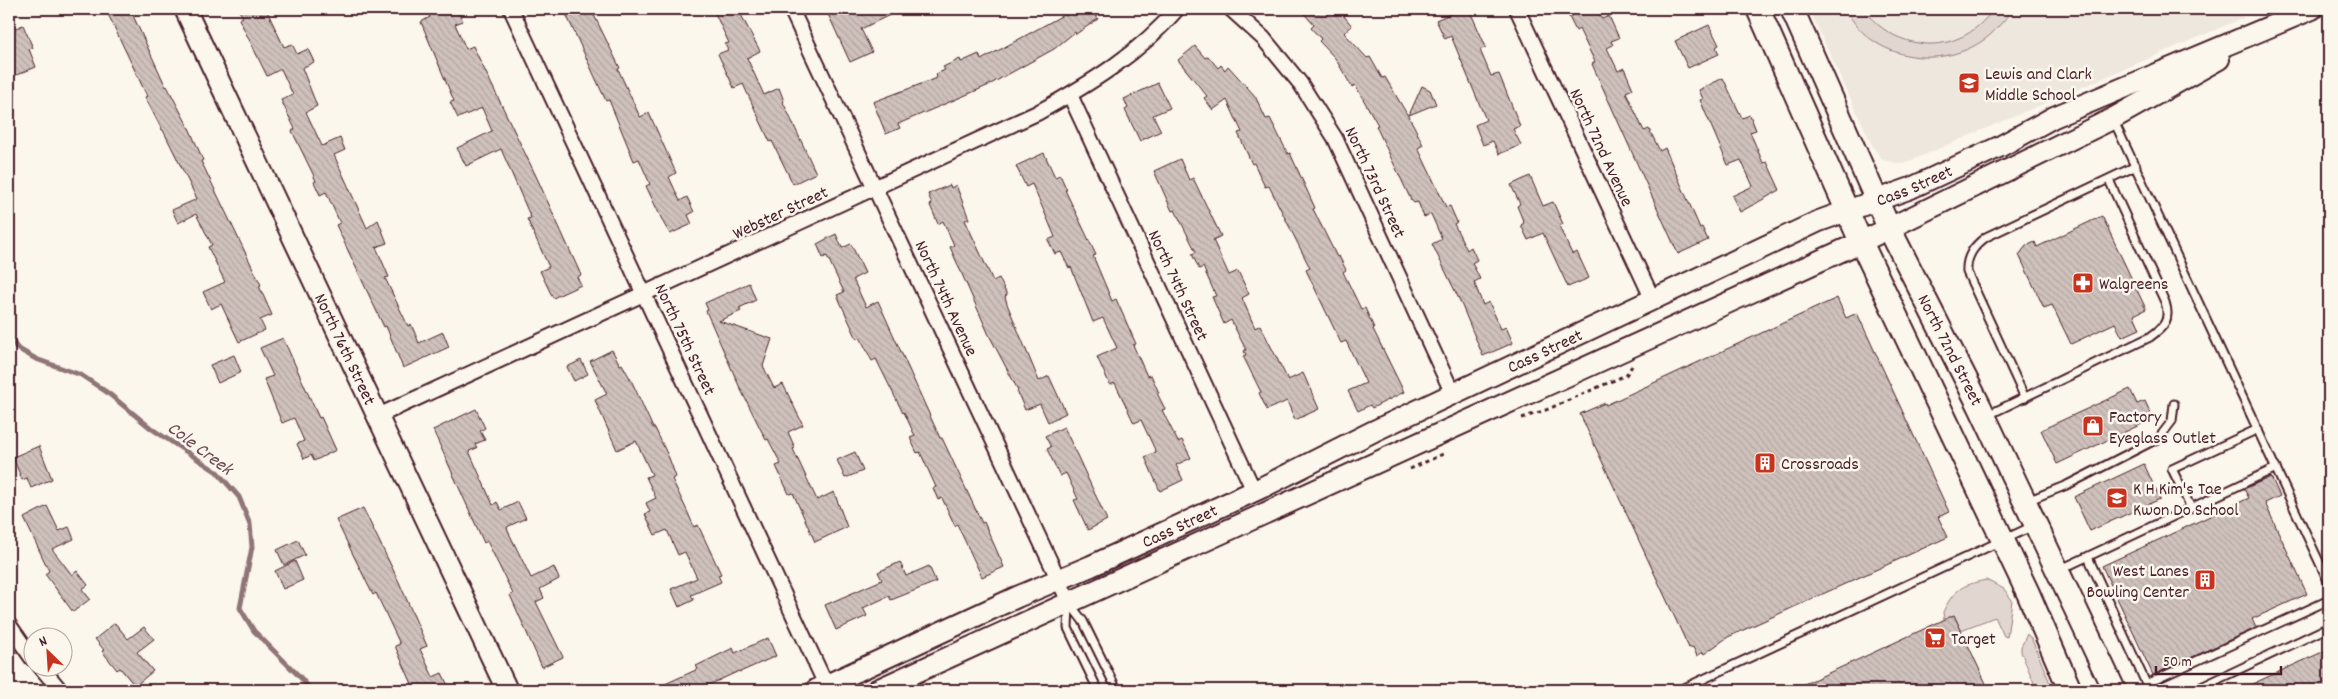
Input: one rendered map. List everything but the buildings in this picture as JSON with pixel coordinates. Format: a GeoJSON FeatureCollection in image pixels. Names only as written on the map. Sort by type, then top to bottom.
{"type":"FeatureCollection","features":[{"type":"Feature","properties":{"kind":"main road","name":"North 76th Street"},"geometry":{"type":"LineString","coordinates":[[185,9],[507,690]]}},
{"type":"Feature","properties":{"kind":"main road","name":"North 72nd Street"},"geometry":{"type":"LineString","coordinates":[[1758,9],[1861,242],[2003,540],[2070,690]]}},
{"type":"Feature","properties":{"kind":"main road","name":"North 72nd Street"},"geometry":{"type":"LineString","coordinates":[[1792,9],[1889,228],[1984,417],[2114,690]]}},
{"type":"Feature","properties":{"kind":"main road","name":"Cass Street"},"geometry":{"type":"LineString","coordinates":[[821,688],[1254,491],[1453,394],[1846,209],[1911,188],[2001,146],[2054,117],[2275,16],[2312,9]]}},
{"type":"Feature","properties":{"kind":"main road","name":"Cass Street"},"geometry":{"type":"LineString","coordinates":[[877,690],[1861,242],[2112,118],[2199,71],[2275,16]]}},
{"type":"Feature","properties":{"kind":"street","name":"North 75th Street"},"geometry":{"type":"LineString","coordinates":[[511,9],[645,295],[821,688]]}},
{"type":"Feature","properties":{"kind":"street","name":"North 74th Avenue"},"geometry":{"type":"LineString","coordinates":[[791,9],[1069,602]]}},
{"type":"Feature","properties":{"kind":"street","name":"Webster Street"},"geometry":{"type":"LineString","coordinates":[[378,416],[645,295],[1037,113],[1106,72],[1141,45],[1178,9]]}},
{"type":"Feature","properties":{"kind":"street","name":"North 73rd Street"},"geometry":{"type":"LineString","coordinates":[[1231,9],[1263,38],[1300,82],[1335,138],[1453,394]]}},
{"type":"Feature","properties":{"kind":"street","name":"North 72nd Avenue"},"geometry":{"type":"LineString","coordinates":[[1517,9],[1653,300]]}},
{"type":"Feature","properties":{"kind":"street","name":"North 74th Street"},"geometry":{"type":"LineString","coordinates":[[1070,95],[1254,491]]}},
{"type":"Feature","properties":{"kind":"street"},"geometry":{"type":"LineString","coordinates":[[9,625],[22,646]]}},
{"type":"Feature","properties":{"kind":"street"},"geometry":{"type":"LineString","coordinates":[[48,676],[60,690]]}},
{"type":"Feature","properties":{"kind":"lane"},"geometry":{"type":"LineString","coordinates":[[2112,118],[2329,583]]}},
{"type":"Feature","properties":{"kind":"lane"},"geometry":{"type":"LineString","coordinates":[[2025,398],[1968,272],[1967,264],[1970,254],[1977,244],[1986,237],[2136,166]]}},
{"type":"Feature","properties":{"kind":"lane"},"geometry":{"type":"LineString","coordinates":[[1984,417],[2150,337],[2167,322],[2165,302],[2108,180]]}},
{"type":"Feature","properties":{"kind":"lane"},"geometry":{"type":"LineString","coordinates":[[2024,502],[2067,485],[2159,438],[2172,421],[2174,404]]}},
{"type":"Feature","properties":{"kind":"lane"},"geometry":{"type":"LineString","coordinates":[[2191,508],[2172,469],[2258,429]]}},
{"type":"Feature","properties":{"kind":"lane"},"geometry":{"type":"LineString","coordinates":[[2057,571],[2276,468]]}},
{"type":"Feature","properties":{"kind":"lane"},"geometry":{"type":"LineString","coordinates":[[1680,690],[2035,525]]}},
{"type":"Feature","properties":{"kind":"lane"},"geometry":{"type":"LineString","coordinates":[[2088,557],[2148,687],[2329,600]]}},
{"type":"Feature","properties":{"kind":"lane"},"geometry":{"type":"LineString","coordinates":[[1069,602],[1068,628],[1098,690]]}},
{"type":"Feature","properties":{"kind":"lane"},"geometry":{"type":"LineString","coordinates":[[1069,602],[1083,620],[1116,690]]}},
{"type":"Feature","properties":{"kind":"lane"},"geometry":{"type":"LineString","coordinates":[[2195,690],[2329,627]]}},
{"type":"Feature","properties":{"kind":"shaded area","name":"Lewis and Clark Middle School"},"geometry":{"type":"Polygon","coordinates":[[[1809,9],[2239,9],[2243,18],[1903,164],[1882,160],[1873,147],[1809,9]]]}},
{"type":"Feature","properties":{"kind":"shaded area"},"geometry":{"type":"Polygon","coordinates":[[[1846,9],[1864,9],[1872,19],[1894,35],[1920,43],[1933,44],[1964,36],[1978,26],[1994,9],[2012,9],[1998,27],[1981,42],[1961,52],[1939,57],[1917,57],[1895,52],[1876,42],[1859,28],[1846,9]]]}},
{"type":"Feature","properties":{"kind":"shaded area"},"geometry":{"type":"Polygon","coordinates":[[[1986,580],[2004,589],[2012,600],[2007,637],[2004,636],[1995,617],[1961,630],[1954,615],[1944,620],[1943,612],[1955,593],[1965,586],[1986,580]]]}},
{"type":"Feature","properties":{"kind":"shaded area"},"geometry":{"type":"Polygon","coordinates":[[[2027,634],[2032,640],[2053,690],[2037,690],[2021,652],[2021,647],[2027,634]]]}},
{"type":"Feature","properties":{"kind":"waterway","name":"Cole Creek"},"geometry":{"type":"LineString","coordinates":[[9,336],[17,348],[36,359],[81,375],[108,393],[152,429],[217,472],[239,497],[250,524],[252,547],[240,608],[254,631],[311,690]]}},
{"type":"Feature","properties":{"kind":"place","name":"Lewis and Clark Middle School"},"geometry":{"type":"Point","coordinates":[1969,83]}},
{"type":"Feature","properties":{"kind":"place","name":"Walgreens"},"geometry":{"type":"Point","coordinates":[2083,283]}},
{"type":"Feature","properties":{"kind":"place","name":"Factory Eyeglass Outlet"},"geometry":{"type":"Point","coordinates":[2093,426]}},
{"type":"Feature","properties":{"kind":"place","name":"Crossroads"},"geometry":{"type":"Point","coordinates":[1765,463]}},
{"type":"Feature","properties":{"kind":"place","name":"K H Kim's Tae Kwon Do School"},"geometry":{"type":"Point","coordinates":[2117,498]}},
{"type":"Feature","properties":{"kind":"place","name":"West Lanes Bowling Center"},"geometry":{"type":"Point","coordinates":[2205,580]}},
{"type":"Feature","properties":{"kind":"place","name":"Target"},"geometry":{"type":"Point","coordinates":[1935,638]}}]}
